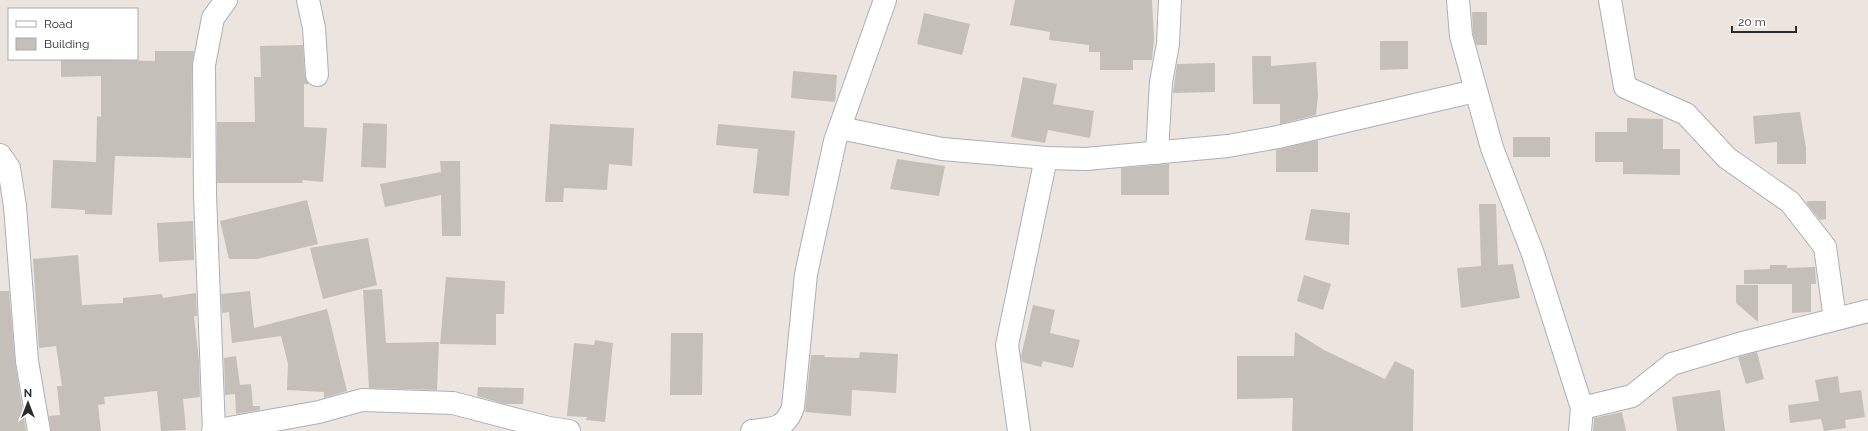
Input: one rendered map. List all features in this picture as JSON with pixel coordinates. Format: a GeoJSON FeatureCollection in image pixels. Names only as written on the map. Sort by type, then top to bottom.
{"type":"FeatureCollection","features":[{"type":"Feature","properties":{"kind":"street"},"geometry":{"type":"LineString","coordinates":[[226,0],[213,18],[204,66],[206,203],[213,431],[320,422],[362,400],[453,403],[548,428],[569,431]]}},
{"type":"Feature","properties":{"kind":"street"},"geometry":{"type":"LineString","coordinates":[[308,0],[314,28],[317,75]]}},
{"type":"Feature","properties":{"kind":"street"},"geometry":{"type":"LineString","coordinates":[[752,431],[770,429],[781,425],[789,418],[793,407],[806,274],[835,141],[885,0]]}},
{"type":"Feature","properties":{"kind":"street"},"geometry":{"type":"LineString","coordinates":[[1157,152],[1161,82],[1168,44],[1170,0]]}},
{"type":"Feature","properties":{"kind":"street"},"geometry":{"type":"LineString","coordinates":[[1458,0],[1461,36],[1475,91],[1492,148],[1533,254],[1582,408],[1580,431]]}},
{"type":"Feature","properties":{"kind":"street"},"geometry":{"type":"LineString","coordinates":[[1610,0],[1624,87],[1686,114],[1727,158],[1790,202],[1825,247],[1835,319]]}},
{"type":"Feature","properties":{"kind":"street"},"geometry":{"type":"LineString","coordinates":[[840,128],[942,149],[1046,158],[1086,159],[1228,146],[1278,137],[1475,91]]}},
{"type":"Feature","properties":{"kind":"street"},"geometry":{"type":"LineString","coordinates":[[0,155],[9,168],[15,206],[28,361],[39,431]]}},
{"type":"Feature","properties":{"kind":"street"},"geometry":{"type":"LineString","coordinates":[[1019,431],[1007,346],[1046,158]]}},
{"type":"Feature","properties":{"kind":"street"},"geometry":{"type":"LineString","coordinates":[[1582,408],[1632,396],[1672,364],[1739,344],[1868,312]]}},
{"type":"Feature","properties":{"kind":"building"},"geometry":{"type":"Polygon","coordinates":[[[1015,0],[1152,0],[1154,39],[1152,60],[1133,60],[1133,70],[1100,70],[1100,52],[1089,52],[1089,45],[1049,40],[1050,32],[1010,25],[1015,0]]]}},
{"type":"Feature","properties":{"kind":"building"},"geometry":{"type":"Polygon","coordinates":[[[1472,12],[1487,12],[1487,45],[1476,45],[1473,34],[1472,12]]]}},
{"type":"Feature","properties":{"kind":"building"},"geometry":{"type":"Polygon","coordinates":[[[924,13],[970,24],[962,55],[917,44],[924,13]]]}},
{"type":"Feature","properties":{"kind":"building"},"geometry":{"type":"Polygon","coordinates":[[[1380,41],[1408,41],[1408,69],[1380,70],[1380,41]]]}},
{"type":"Feature","properties":{"kind":"building"},"geometry":{"type":"Polygon","coordinates":[[[303,45],[305,76],[309,84],[304,84],[304,127],[327,128],[323,182],[302,180],[303,183],[217,183],[217,122],[255,122],[254,77],[261,77],[260,46],[303,45]]]}},
{"type":"Feature","properties":{"kind":"building"},"geometry":{"type":"Polygon","coordinates":[[[155,51],[194,51],[192,65],[191,158],[115,156],[112,215],[85,214],[85,210],[51,208],[53,160],[96,162],[97,116],[101,117],[101,76],[61,77],[61,60],[155,61],[155,51]]]}},
{"type":"Feature","properties":{"kind":"building"},"geometry":{"type":"Polygon","coordinates":[[[1252,56],[1271,56],[1271,66],[1316,62],[1318,95],[1316,115],[1280,124],[1280,104],[1253,104],[1252,56]]]}},
{"type":"Feature","properties":{"kind":"building"},"geometry":{"type":"Polygon","coordinates":[[[1215,63],[1215,92],[1173,93],[1177,64],[1215,63]]]}},
{"type":"Feature","properties":{"kind":"building"},"geometry":{"type":"Polygon","coordinates":[[[793,71],[837,75],[835,102],[791,98],[793,71]]]}},
{"type":"Feature","properties":{"kind":"building"},"geometry":{"type":"Polygon","coordinates":[[[1023,77],[1057,84],[1053,104],[1094,111],[1090,138],[1048,130],[1045,143],[1011,137],[1023,77]]]}},
{"type":"Feature","properties":{"kind":"building"},"geometry":{"type":"Polygon","coordinates":[[[1800,112],[1806,148],[1806,164],[1777,164],[1777,142],[1755,144],[1753,116],[1800,112]]]}},
{"type":"Feature","properties":{"kind":"building"},"geometry":{"type":"Polygon","coordinates":[[[1627,118],[1663,119],[1663,149],[1680,149],[1680,175],[1623,174],[1623,162],[1595,162],[1595,132],[1627,132],[1627,118]]]}},
{"type":"Feature","properties":{"kind":"building"},"geometry":{"type":"Polygon","coordinates":[[[363,123],[387,124],[386,168],[361,167],[363,123]]]}},
{"type":"Feature","properties":{"kind":"building"},"geometry":{"type":"Polygon","coordinates":[[[550,124],[634,128],[632,166],[609,164],[607,190],[564,188],[563,202],[545,202],[550,124]]]}},
{"type":"Feature","properties":{"kind":"building"},"geometry":{"type":"Polygon","coordinates":[[[718,124],[795,131],[789,196],[753,193],[758,149],[716,145],[718,124]]]}},
{"type":"Feature","properties":{"kind":"building"},"geometry":{"type":"Polygon","coordinates":[[[1513,137],[1550,137],[1550,157],[1513,157],[1513,137]]]}},
{"type":"Feature","properties":{"kind":"building"},"geometry":{"type":"Polygon","coordinates":[[[1318,140],[1318,172],[1276,172],[1276,150],[1318,140]]]}},
{"type":"Feature","properties":{"kind":"building"},"geometry":{"type":"Polygon","coordinates":[[[897,159],[945,166],[939,196],[890,189],[897,159]]]}},
{"type":"Feature","properties":{"kind":"building"},"geometry":{"type":"Polygon","coordinates":[[[440,161],[460,161],[461,236],[442,236],[441,195],[385,207],[380,184],[441,172],[440,161]]]}},
{"type":"Feature","properties":{"kind":"building"},"geometry":{"type":"Polygon","coordinates":[[[1169,164],[1169,195],[1121,195],[1121,168],[1169,164]]]}},
{"type":"Feature","properties":{"kind":"building"},"geometry":{"type":"Polygon","coordinates":[[[307,200],[318,244],[257,259],[229,259],[220,221],[307,200]]]}},
{"type":"Feature","properties":{"kind":"building"},"geometry":{"type":"Polygon","coordinates":[[[1807,201],[1826,201],[1826,219],[1820,220],[1807,204],[1807,201]]]}},
{"type":"Feature","properties":{"kind":"building"},"geometry":{"type":"Polygon","coordinates":[[[1479,204],[1496,204],[1498,265],[1513,264],[1520,298],[1461,308],[1457,268],[1481,266],[1479,204]]]}},
{"type":"Feature","properties":{"kind":"building"},"geometry":{"type":"Polygon","coordinates":[[[1311,209],[1350,213],[1349,245],[1305,240],[1311,209]]]}},
{"type":"Feature","properties":{"kind":"building"},"geometry":{"type":"Polygon","coordinates":[[[193,221],[194,260],[159,262],[157,223],[193,221]]]}},
{"type":"Feature","properties":{"kind":"building"},"geometry":{"type":"Polygon","coordinates":[[[368,238],[377,285],[323,299],[310,248],[368,238]]]}},
{"type":"Feature","properties":{"kind":"building"},"geometry":{"type":"Polygon","coordinates":[[[78,255],[82,305],[123,303],[123,298],[162,294],[163,298],[196,293],[197,316],[194,316],[199,361],[200,397],[183,399],[186,430],[161,431],[157,391],[104,397],[105,404],[98,405],[101,431],[51,431],[49,416],[60,415],[57,386],[62,386],[56,346],[39,348],[33,259],[78,255]]]}},
{"type":"Feature","properties":{"kind":"building"},"geometry":{"type":"Polygon","coordinates":[[[1770,265],[1787,265],[1787,268],[1815,267],[1816,284],[1811,284],[1811,312],[1792,313],[1792,284],[1744,284],[1744,270],[1770,269],[1770,265]]]}},
{"type":"Feature","properties":{"kind":"building"},"geometry":{"type":"Polygon","coordinates":[[[1304,275],[1331,284],[1323,310],[1297,301],[1304,275]]]}},
{"type":"Feature","properties":{"kind":"building"},"geometry":{"type":"Polygon","coordinates":[[[446,277],[505,281],[504,314],[496,314],[496,345],[440,344],[446,277]]]}},
{"type":"Feature","properties":{"kind":"building"},"geometry":{"type":"Polygon","coordinates":[[[1736,285],[1758,285],[1758,322],[1736,303],[1736,285]]]}},
{"type":"Feature","properties":{"kind":"building"},"geometry":{"type":"Polygon","coordinates":[[[382,289],[386,343],[439,342],[437,390],[369,388],[363,290],[382,289]]]}},
{"type":"Feature","properties":{"kind":"building"},"geometry":{"type":"Polygon","coordinates":[[[0,291],[9,291],[15,362],[26,431],[0,431],[0,291]]]}},
{"type":"Feature","properties":{"kind":"building"},"geometry":{"type":"Polygon","coordinates":[[[250,291],[254,328],[327,309],[347,391],[324,398],[324,392],[287,390],[288,364],[281,336],[232,343],[229,312],[222,313],[221,294],[250,291]]]}},
{"type":"Feature","properties":{"kind":"building"},"geometry":{"type":"Polygon","coordinates":[[[1033,305],[1055,310],[1050,333],[1080,340],[1073,368],[1043,361],[1041,367],[1022,362],[1021,356],[1033,305]]]}},
{"type":"Feature","properties":{"kind":"building"},"geometry":{"type":"Polygon","coordinates":[[[1295,332],[1324,350],[1385,379],[1395,361],[1414,370],[1413,431],[1292,431],[1293,398],[1237,399],[1237,356],[1294,356],[1295,332]]]}},
{"type":"Feature","properties":{"kind":"building"},"geometry":{"type":"Polygon","coordinates":[[[671,333],[703,333],[702,395],[670,395],[671,333]]]}},
{"type":"Feature","properties":{"kind":"building"},"geometry":{"type":"Polygon","coordinates":[[[595,340],[613,343],[605,422],[586,420],[587,417],[567,416],[574,343],[594,345],[595,340]]]}},
{"type":"Feature","properties":{"kind":"building"},"geometry":{"type":"Polygon","coordinates":[[[860,352],[898,354],[896,393],[852,390],[851,416],[805,412],[811,355],[859,358],[860,352]]]}},
{"type":"Feature","properties":{"kind":"building"},"geometry":{"type":"Polygon","coordinates":[[[1757,352],[1764,379],[1746,384],[1738,357],[1757,352]]]}},
{"type":"Feature","properties":{"kind":"building"},"geometry":{"type":"Polygon","coordinates":[[[236,356],[240,385],[251,384],[253,406],[260,406],[260,410],[236,414],[235,394],[225,395],[224,358],[236,356]]]}},
{"type":"Feature","properties":{"kind":"building"},"geometry":{"type":"Polygon","coordinates":[[[1838,376],[1840,393],[1861,390],[1865,417],[1845,420],[1846,428],[1824,431],[1821,419],[1790,423],[1788,405],[1819,401],[1815,380],[1838,376]]]}},
{"type":"Feature","properties":{"kind":"building"},"geometry":{"type":"Polygon","coordinates":[[[478,387],[524,388],[523,404],[505,404],[477,396],[478,387]]]}},
{"type":"Feature","properties":{"kind":"building"},"geometry":{"type":"Polygon","coordinates":[[[1720,390],[1725,431],[1677,431],[1672,397],[1720,390]]]}},
{"type":"Feature","properties":{"kind":"building"},"geometry":{"type":"Polygon","coordinates":[[[1622,412],[1626,431],[1593,431],[1594,418],[1622,412]]]}}]}
